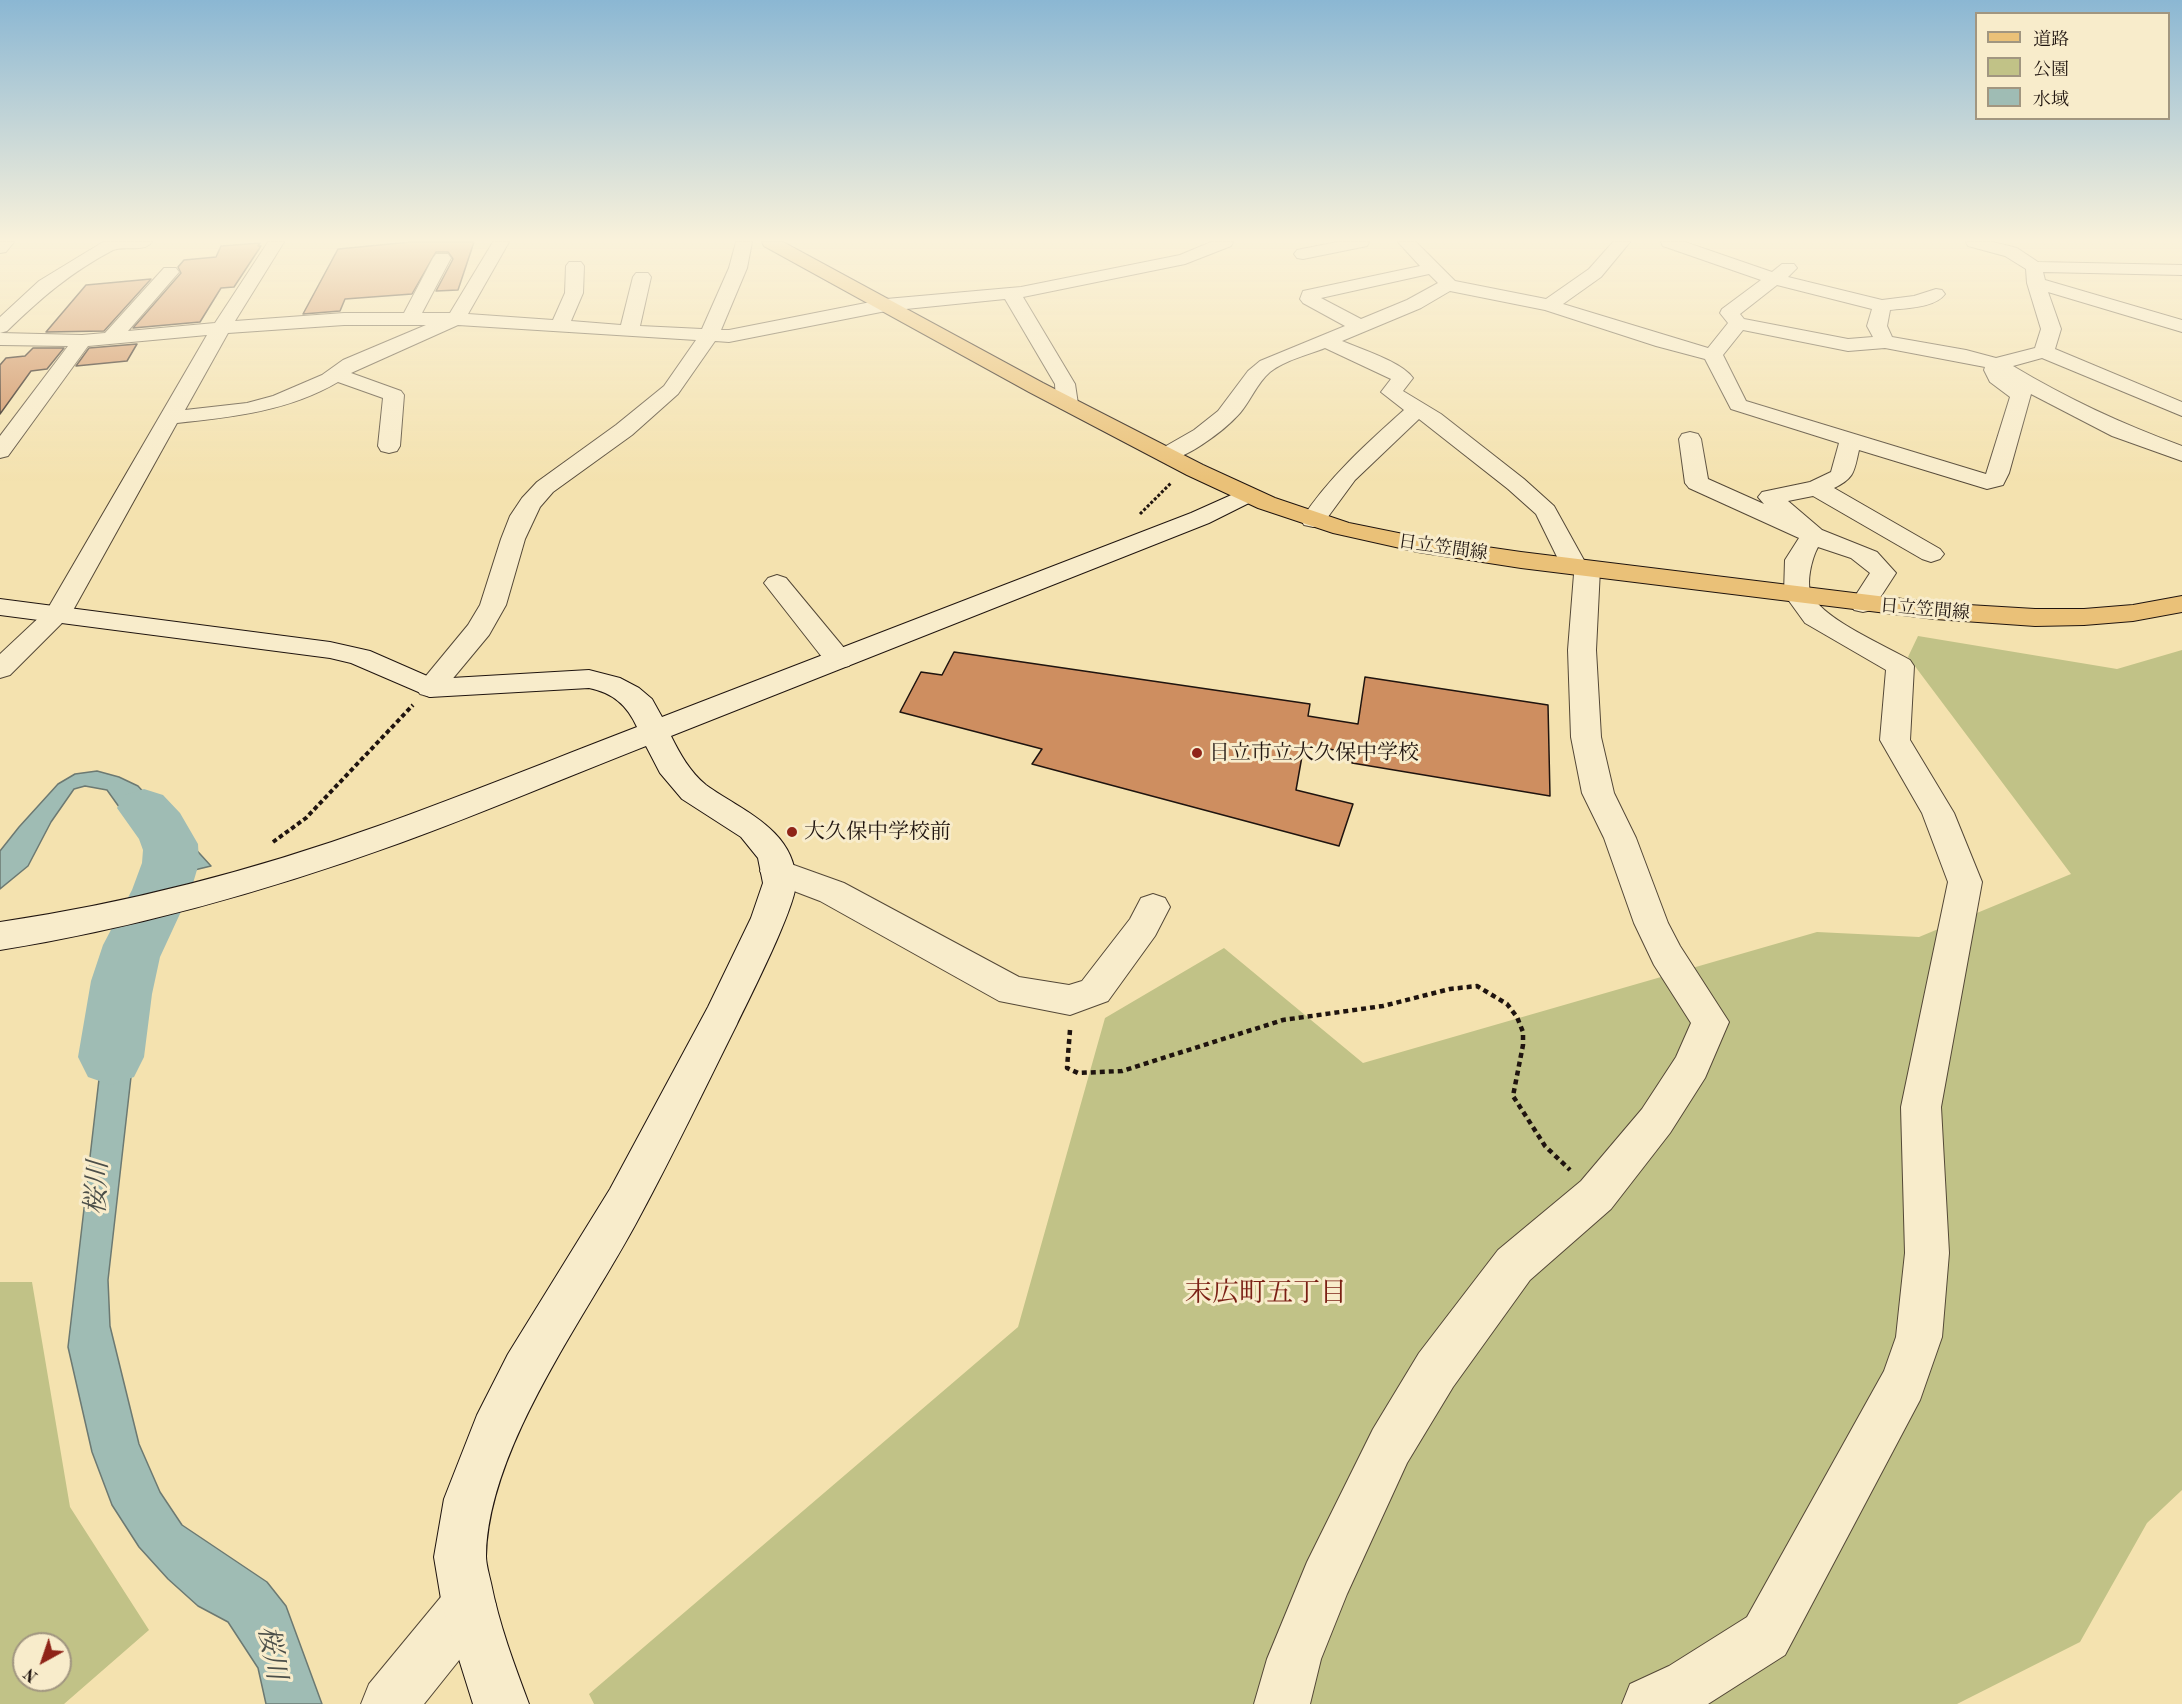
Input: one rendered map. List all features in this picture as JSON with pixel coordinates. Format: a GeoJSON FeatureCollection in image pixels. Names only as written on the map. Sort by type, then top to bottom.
{"type":"FeatureCollection","features":[{"type":"Feature","properties":{"kind":"main road","name":"日立笠間線"},"geometry":{"type":"LineString","coordinates":[[916,322],[1206,477],[1313,520],[1392,541],[1863,604],[1981,615],[2080,617],[2182,604]]}},
{"type":"Feature","properties":{"kind":"street"},"geometry":{"type":"LineString","coordinates":[[112,337],[126,322]]}},
{"type":"Feature","properties":{"kind":"street"},"geometry":{"type":"LineString","coordinates":[[0,669],[58,614],[225,322]]}},
{"type":"Feature","properties":{"kind":"street"},"geometry":{"type":"LineString","coordinates":[[0,339],[82,341],[321,322]]}},
{"type":"Feature","properties":{"kind":"street"},"geometry":{"type":"LineString","coordinates":[[169,418],[248,409],[280,400],[336,374],[350,364],[450,322]]}},
{"type":"Feature","properties":{"kind":"street"},"geometry":{"type":"LineString","coordinates":[[493,322],[729,336],[806,322]]}},
{"type":"Feature","properties":{"kind":"street"},"geometry":{"type":"LineString","coordinates":[[560,326],[562,322]]}},
{"type":"Feature","properties":{"kind":"street"},"geometry":{"type":"LineString","coordinates":[[629,331],[631,322]]}},
{"type":"Feature","properties":{"kind":"street"},"geometry":{"type":"LineString","coordinates":[[430,688],[479,629],[494,605],[513,538],[530,503],[545,488],[624,430],[671,390],[709,335],[715,322]]}},
{"type":"Feature","properties":{"kind":"street"},"geometry":{"type":"LineString","coordinates":[[1028,322],[1065,384],[1067,404]]}},
{"type":"Feature","properties":{"kind":"street"},"geometry":{"type":"LineString","coordinates":[[1351,322],[1358,325]]}},
{"type":"Feature","properties":{"kind":"street"},"geometry":{"type":"LineString","coordinates":[[1167,455],[1200,435],[1232,409],[1254,374],[1267,365],[1367,322]]}},
{"type":"Feature","properties":{"kind":"street"},"geometry":{"type":"LineString","coordinates":[[1602,322],[1713,356],[1738,405],[1987,482],[1995,480],[2021,395],[1997,378],[1994,370],[1996,364]]}},
{"type":"Feature","properties":{"kind":"street"},"geometry":{"type":"LineString","coordinates":[[1878,322],[1877,327],[1885,342]]}},
{"type":"Feature","properties":{"kind":"street"},"geometry":{"type":"LineString","coordinates":[[2046,346],[2051,329],[2048,322]]}},
{"type":"Feature","properties":{"kind":"street"},"geometry":{"type":"LineString","coordinates":[[1713,356],[1738,323],[1848,345],[1885,342],[1966,356],[1996,364],[2057,400],[2120,431],[2180,443],[2172,399],[2046,346],[1996,364]]}},
{"type":"Feature","properties":{"kind":"street"},"geometry":{"type":"LineString","coordinates":[[2121,327],[2178,343],[2182,340]]}},
{"type":"Feature","properties":{"kind":"street"},"geometry":{"type":"LineString","coordinates":[[1282,1704],[1294,1659],[1326,1581],[1390,1446],[1436,1370],[1514,1265],[1596,1195],[1656,1121],[1691,1066],[1710,1022],[1667,955],[1620,838],[1598,793],[1586,737],[1581,568],[1546,511],[1499,470],[1418,409],[1391,392],[1403,378],[1324,340]]}},
{"type":"Feature","properties":{"kind":"street"},"geometry":{"type":"LineString","coordinates":[[0,452],[7,434],[82,341]]}},
{"type":"Feature","properties":{"kind":"street"},"geometry":{"type":"LineString","coordinates":[[336,374],[394,395],[389,446]]}},
{"type":"Feature","properties":{"kind":"street"},"geometry":{"type":"LineString","coordinates":[[1313,520],[1331,494],[1377,446],[1418,409]]}},
{"type":"Feature","properties":{"kind":"street"},"geometry":{"type":"LineString","coordinates":[[1690,439],[1697,483],[1813,535],[1854,549],[1874,560],[1883,573],[1863,604]]}},
{"type":"Feature","properties":{"kind":"street"},"geometry":{"type":"LineString","coordinates":[[1813,535],[1770,497],[1817,488],[1841,476],[1851,441]]}},
{"type":"Feature","properties":{"kind":"street"},"geometry":{"type":"LineString","coordinates":[[1817,488],[1931,554]]}},
{"type":"Feature","properties":{"kind":"street"},"geometry":{"type":"LineString","coordinates":[[0,936],[83,922],[260,879],[391,834],[1200,518],[1247,495]]}},
{"type":"Feature","properties":{"kind":"street"},"geometry":{"type":"LineString","coordinates":[[1650,1704],[1688,1685],[1766,1636],[1903,1383],[1919,1337],[1927,1253],[1922,1107],[1965,882],[1938,813],[1895,740],[1900,666],[1814,617],[1797,594],[1798,560],[1813,535]]}},
{"type":"Feature","properties":{"kind":"street"},"geometry":{"type":"LineString","coordinates":[[777,583],[839,660]]}},
{"type":"Feature","properties":{"kind":"street"},"geometry":{"type":"LineString","coordinates":[[0,607],[330,650],[360,657],[430,688],[589,679],[610,684],[629,694],[642,706],[671,766],[693,791],[752,829],[774,855],[780,884],[768,918],[724,1012],[625,1203],[525,1371],[494,1432],[468,1499],[460,1557],[469,1605],[501,1704]]}},
{"type":"Feature","properties":{"kind":"street"},"geometry":{"type":"LineString","coordinates":[[777,871],[832,892],[1012,991],[1070,1000],[1095,991],[1143,927],[1153,907]]}},
{"type":"Feature","properties":{"kind":"street"},"geometry":{"type":"LineString","coordinates":[[389,1704],[469,1605]]}},
{"type":"Feature","properties":{"kind":"path"},"geometry":{"type":"LineString","coordinates":[[1132,521],[1172,482]]}},
{"type":"Feature","properties":{"kind":"path"},"geometry":{"type":"LineString","coordinates":[[260,879],[262,850],[306,818],[430,688]]}},
{"type":"Feature","properties":{"kind":"path"},"geometry":{"type":"LineString","coordinates":[[1070,1000],[1067,1068],[1078,1073],[1122,1071],[1283,1020],[1383,1006],[1450,988],[1477,986],[1493,994],[1507,1005],[1517,1017],[1523,1032],[1523,1045],[1513,1096],[1545,1146],[1596,1195]]}},
{"type":"Feature","properties":{"kind":"green space"},"geometry":{"type":"Polygon","coordinates":[[[1918,636],[2117,669],[2182,650],[2182,1490],[2147,1523],[2080,1642],[1957,1704],[594,1704],[589,1694],[1018,1327],[1105,1018],[1224,948],[1363,1063],[1817,932],[1919,937],[2071,874],[1908,657],[1918,636]]]}},
{"type":"Feature","properties":{"kind":"green space"},"geometry":{"type":"Polygon","coordinates":[[[0,1282],[32,1282],[70,1507],[149,1630],[64,1704],[0,1704],[0,1282]]]}},
{"type":"Feature","properties":{"kind":"water"},"geometry":{"type":"Polygon","coordinates":[[[97,771],[119,777],[138,786],[211,866],[153,880],[159,863],[107,790],[85,786],[74,789],[51,822],[28,866],[0,889],[0,851],[19,827],[58,784],[75,774],[97,771]]]}},
{"type":"Feature","properties":{"kind":"water"},"geometry":{"type":"Polygon","coordinates":[[[143,971],[108,1280],[110,1326],[139,1444],[160,1492],[182,1525],[267,1582],[286,1606],[322,1704],[266,1704],[258,1668],[228,1622],[198,1606],[168,1579],[139,1547],[112,1505],[92,1452],[68,1347],[110,984],[143,971]]]}},
{"type":"Feature","properties":{"kind":"building"},"geometry":{"type":"Polygon","coordinates":[[[55,322],[113,322],[104,331],[46,332],[55,322]]]}},
{"type":"Feature","properties":{"kind":"building"},"geometry":{"type":"Polygon","coordinates":[[[139,322],[200,322],[200,322],[133,328],[139,322]]]}},
{"type":"Feature","properties":{"kind":"building"},"geometry":{"type":"Polygon","coordinates":[[[137,344],[127,361],[76,366],[89,348],[137,344]]]}},
{"type":"Feature","properties":{"kind":"building"},"geometry":{"type":"Polygon","coordinates":[[[33,348],[64,348],[47,369],[31,371],[0,414],[0,365],[6,358],[25,356],[33,348]]]}},
{"type":"Feature","properties":{"kind":"building"},"geometry":{"type":"Polygon","coordinates":[[[954,652],[1310,704],[1308,716],[1358,724],[1365,677],[1548,705],[1550,796],[1352,763],[1353,753],[1304,745],[1296,790],[1353,804],[1339,846],[1032,764],[1042,749],[900,712],[921,672],[942,675],[954,652]]]}},
{"type":"Feature","properties":{"kind":"waterway","name":"桜川"},"geometry":{"type":"LineString","coordinates":[[111,1057],[120,994],[129,957],[161,890],[170,863],[170,844],[144,808]]}},
{"type":"Feature","properties":{"kind":"place","name":"日立市立大久保中学校"},"geometry":{"type":"Point","coordinates":[1197,753]}},
{"type":"Feature","properties":{"kind":"place","name":"大久保中学校前"},"geometry":{"type":"Point","coordinates":[792,832]}},
{"type":"Feature","properties":{"kind":"district","name":"末広町五丁目"},"geometry":{"type":"Point","coordinates":[1266,1294]}}]}
